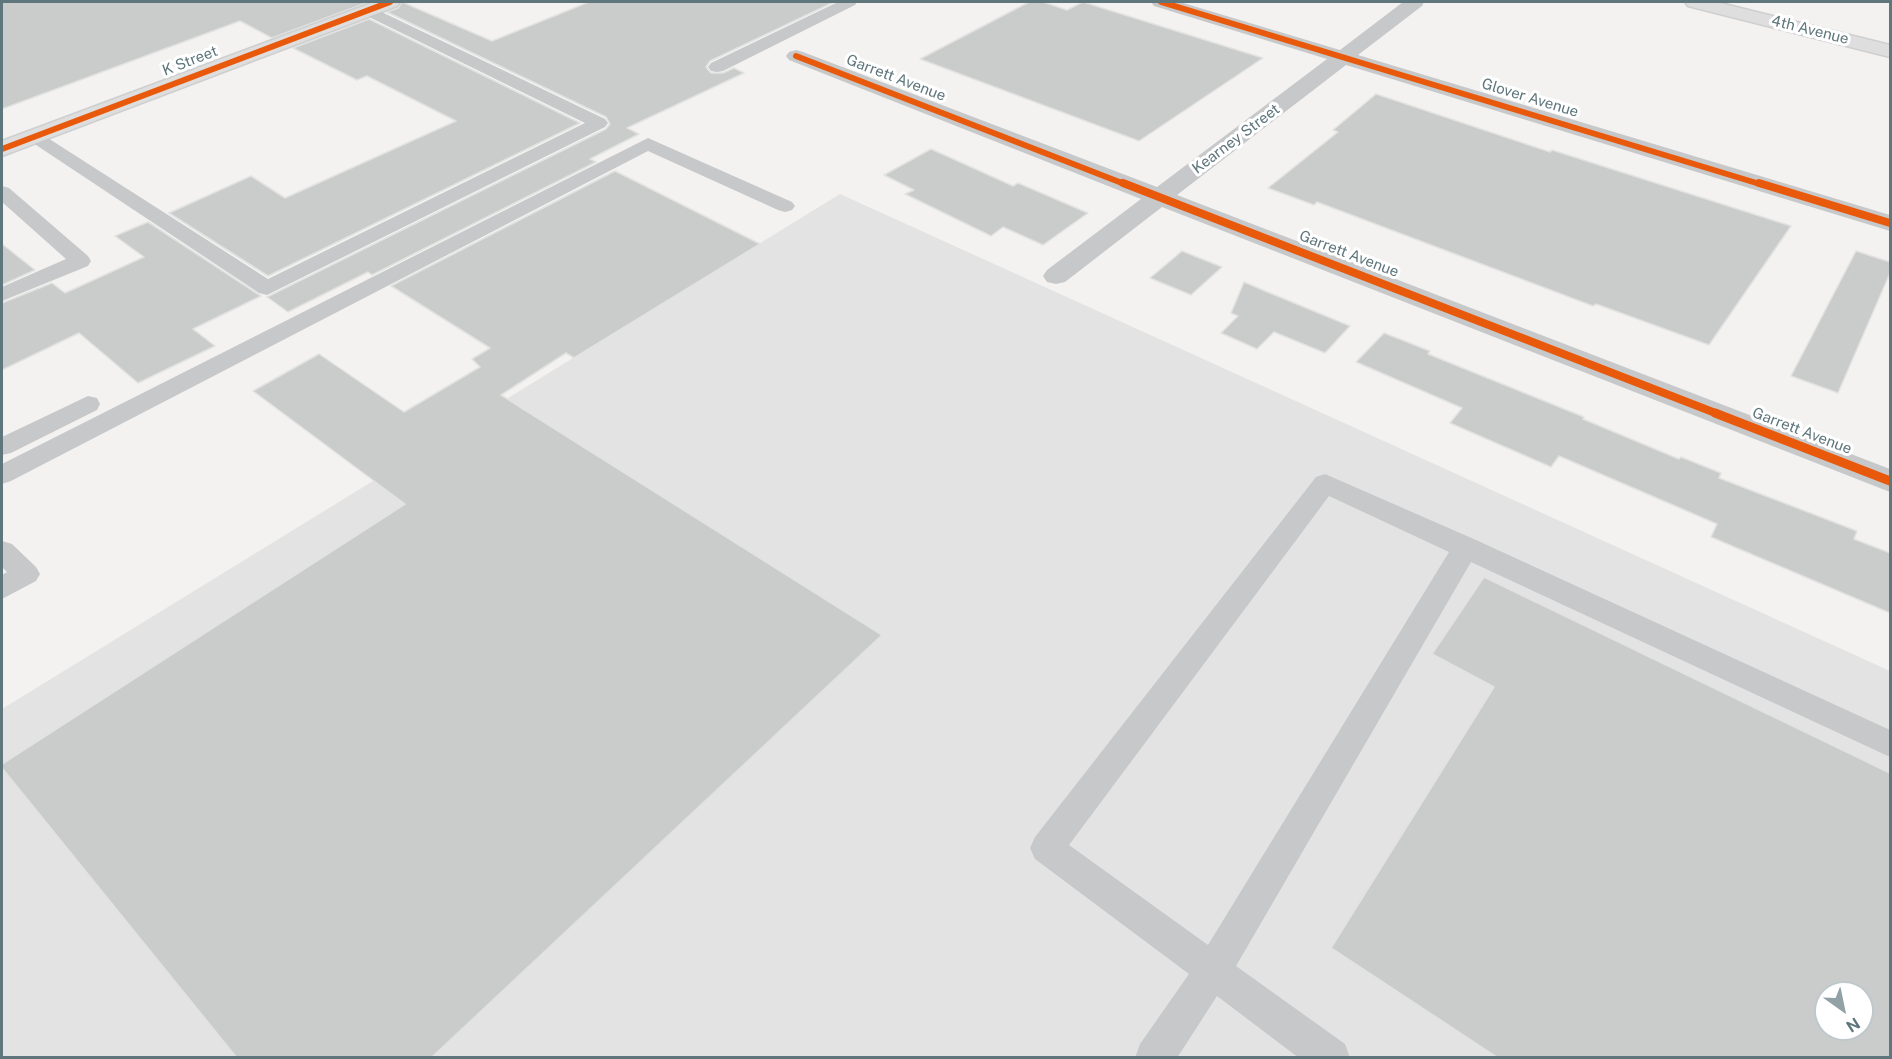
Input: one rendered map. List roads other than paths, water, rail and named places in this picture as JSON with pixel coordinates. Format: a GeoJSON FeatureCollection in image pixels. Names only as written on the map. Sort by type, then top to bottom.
{"type":"FeatureCollection","features":[{"type":"Feature","properties":{"kind":"street","name":"K Street"},"geometry":{"type":"LineString","coordinates":[[2,148],[390,2]]}},
{"type":"Feature","properties":{"kind":"street","name":"Glover Avenue"},"geometry":{"type":"LineString","coordinates":[[1161,2],[1890,223]]}},
{"type":"Feature","properties":{"kind":"street","name":"Kearney Street"},"geometry":{"type":"LineString","coordinates":[[1056,276],[1415,2]]}},
{"type":"Feature","properties":{"kind":"street","name":"4th Avenue"},"geometry":{"type":"LineString","coordinates":[[1695,2],[1890,51]]}},
{"type":"Feature","properties":{"kind":"street","name":"Garrett Avenue"},"geometry":{"type":"LineString","coordinates":[[796,56],[1890,481]]}},
{"type":"Feature","properties":{"kind":"lane"},"geometry":{"type":"LineString","coordinates":[[717,67],[849,2]]}},
{"type":"Feature","properties":{"kind":"lane"},"geometry":{"type":"LineString","coordinates":[[33,136],[267,288],[599,123],[367,10]]}},
{"type":"Feature","properties":{"kind":"lane"},"geometry":{"type":"LineString","coordinates":[[2,475],[648,144],[785,206]]}},
{"type":"Feature","properties":{"kind":"lane"},"geometry":{"type":"LineString","coordinates":[[2,192],[80,261],[2,295]]}},
{"type":"Feature","properties":{"kind":"lane"},"geometry":{"type":"LineString","coordinates":[[2,447],[88,404]]}},
{"type":"Feature","properties":{"kind":"lane"},"geometry":{"type":"LineString","coordinates":[[1331,1058],[1047,848],[1325,483],[1890,744]]}},
{"type":"Feature","properties":{"kind":"lane"},"geometry":{"type":"LineString","coordinates":[[1154,1058],[1212,970],[1466,548]]}},
{"type":"Feature","properties":{"kind":"lane"},"geometry":{"type":"LineString","coordinates":[[2,551],[26,574],[2,588]]}}]}
